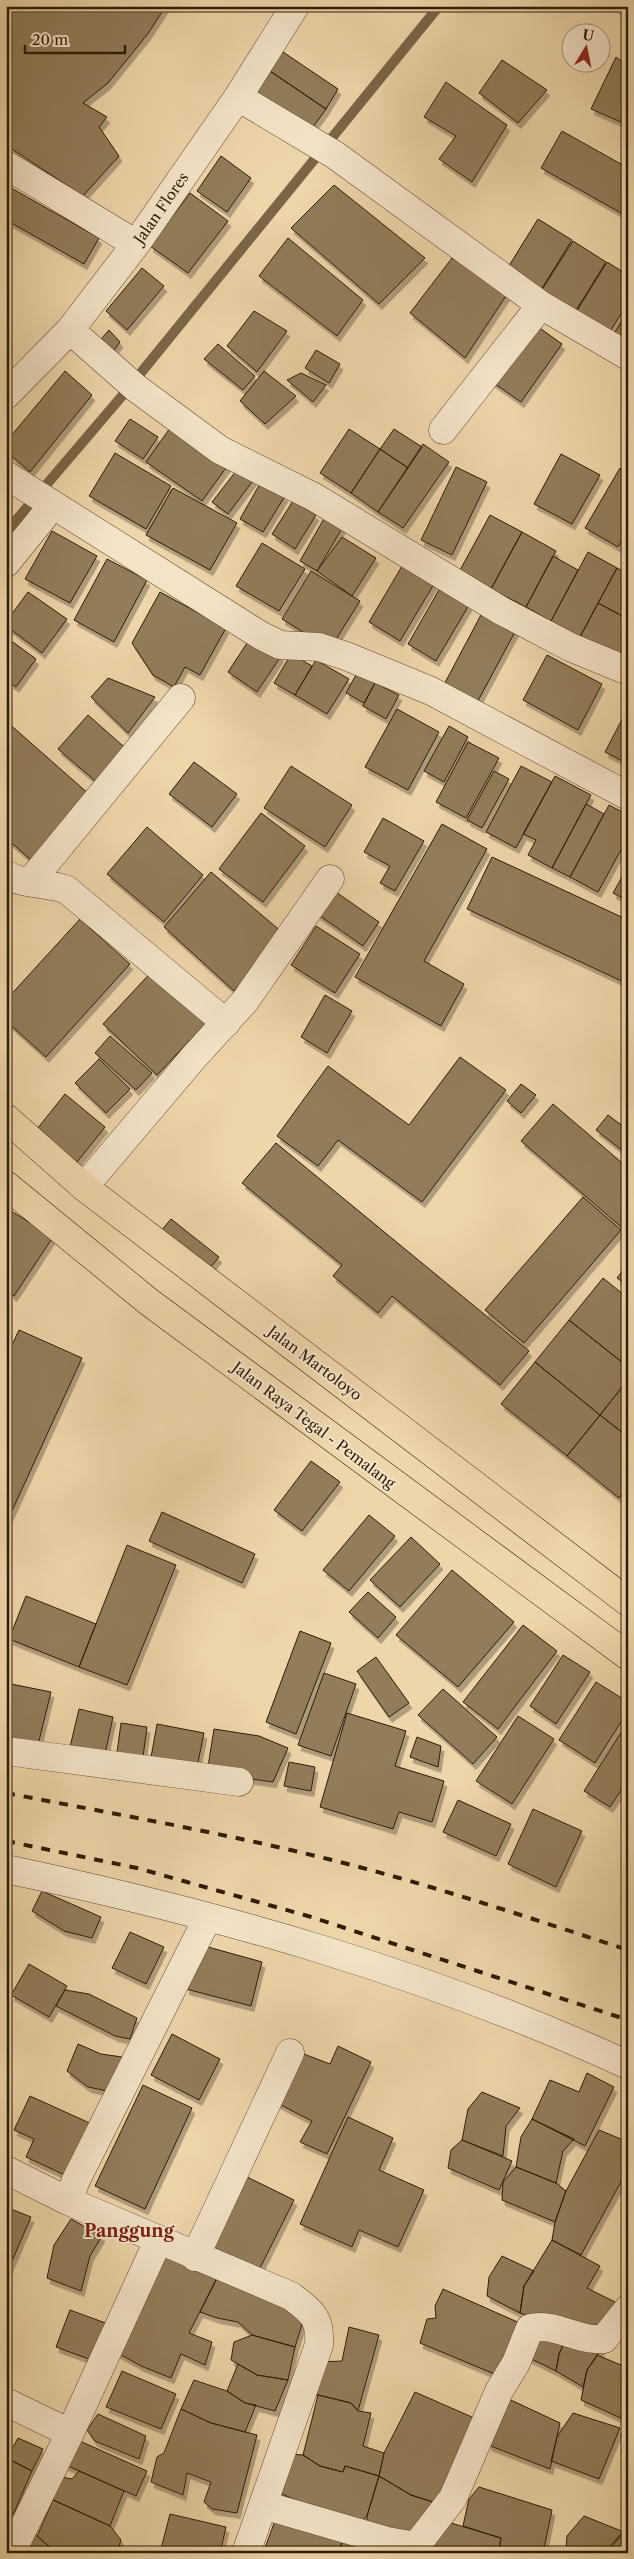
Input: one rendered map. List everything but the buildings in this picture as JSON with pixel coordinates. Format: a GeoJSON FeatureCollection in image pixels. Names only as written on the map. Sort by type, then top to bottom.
{"type":"FeatureCollection","features":[{"type":"Feature","properties":{"kind":"highway","name":"Jalan Martoloyo"},"geometry":{"type":"LineString","coordinates":[[6,1118],[84,1187],[628,1602]]}},
{"type":"Feature","properties":{"kind":"highway","name":"Jalan Raya Tegal - Pemalang"},"geometry":{"type":"LineString","coordinates":[[6,1185],[149,1302],[628,1656]]}},
{"type":"Feature","properties":{"kind":"street","name":"Jalan Flores"},"geometry":{"type":"LineString","coordinates":[[6,395],[70,330],[136,244],[238,97],[295,6]]}},
{"type":"Feature","properties":{"kind":"street"},"geometry":{"type":"LineString","coordinates":[[238,97],[335,155],[541,305],[628,356]]}},
{"type":"Feature","properties":{"kind":"street"},"geometry":{"type":"LineString","coordinates":[[6,165],[136,244]]}},
{"type":"Feature","properties":{"kind":"street"},"geometry":{"type":"LineString","coordinates":[[443,430],[541,305]]}},
{"type":"Feature","properties":{"kind":"street"},"geometry":{"type":"LineString","coordinates":[[70,330],[136,388],[220,450],[314,497],[500,610],[570,647],[628,671]]}},
{"type":"Feature","properties":{"kind":"street"},"geometry":{"type":"LineString","coordinates":[[9,478],[273,642],[296,647],[320,647],[432,691],[628,796]]}},
{"type":"Feature","properties":{"kind":"street"},"geometry":{"type":"LineString","coordinates":[[6,563],[46,501]]}},
{"type":"Feature","properties":{"kind":"street"},"geometry":{"type":"LineString","coordinates":[[18,878],[181,698]]}},
{"type":"Feature","properties":{"kind":"street"},"geometry":{"type":"LineString","coordinates":[[18,878],[54,884],[67,890],[226,1023]]}},
{"type":"Feature","properties":{"kind":"street"},"geometry":{"type":"LineString","coordinates":[[84,1187],[245,1000],[330,879]]}},
{"type":"Feature","properties":{"kind":"street"},"geometry":{"type":"LineString","coordinates":[[6,1751],[239,1782]]}},
{"type":"Feature","properties":{"kind":"street"},"geometry":{"type":"LineString","coordinates":[[6,1869],[106,1890],[208,1917],[426,1982],[548,2028],[628,2065]]}},
{"type":"Feature","properties":{"kind":"street"},"geometry":{"type":"LineString","coordinates":[[68,2201],[76,2180],[208,1917]]}},
{"type":"Feature","properties":{"kind":"street"},"geometry":{"type":"LineString","coordinates":[[195,2257],[290,2053]]}},
{"type":"Feature","properties":{"kind":"street"},"geometry":{"type":"LineString","coordinates":[[6,2170],[68,2201],[158,2241],[291,2296],[310,2310],[320,2327],[319,2345],[246,2553]]}},
{"type":"Feature","properties":{"kind":"street"},"geometry":{"type":"LineString","coordinates":[[11,2553],[70,2433],[158,2241]]}},
{"type":"Feature","properties":{"kind":"street"},"geometry":{"type":"LineString","coordinates":[[263,2505],[383,2547],[416,2546],[454,2498],[499,2391],[516,2363],[530,2328],[540,2326],[592,2340],[604,2339],[628,2309]]}},
{"type":"Feature","properties":{"kind":"street"},"geometry":{"type":"LineString","coordinates":[[6,2402],[70,2433]]}},
{"type":"Feature","properties":{"kind":"waterway"},"geometry":{"type":"LineString","coordinates":[[6,532],[122,396],[439,6]]}},
{"type":"Feature","properties":{"kind":"railway"},"geometry":{"type":"LineString","coordinates":[[6,1793],[210,1832],[332,1860],[444,1891],[628,1950]]}},
{"type":"Feature","properties":{"kind":"railway"},"geometry":{"type":"LineString","coordinates":[[6,1841],[137,1868],[308,1916],[628,2020]]}},
{"type":"Feature","properties":{"kind":"district","name":"Panggung"},"geometry":{"type":"Point","coordinates":[129,2231]}}]}
